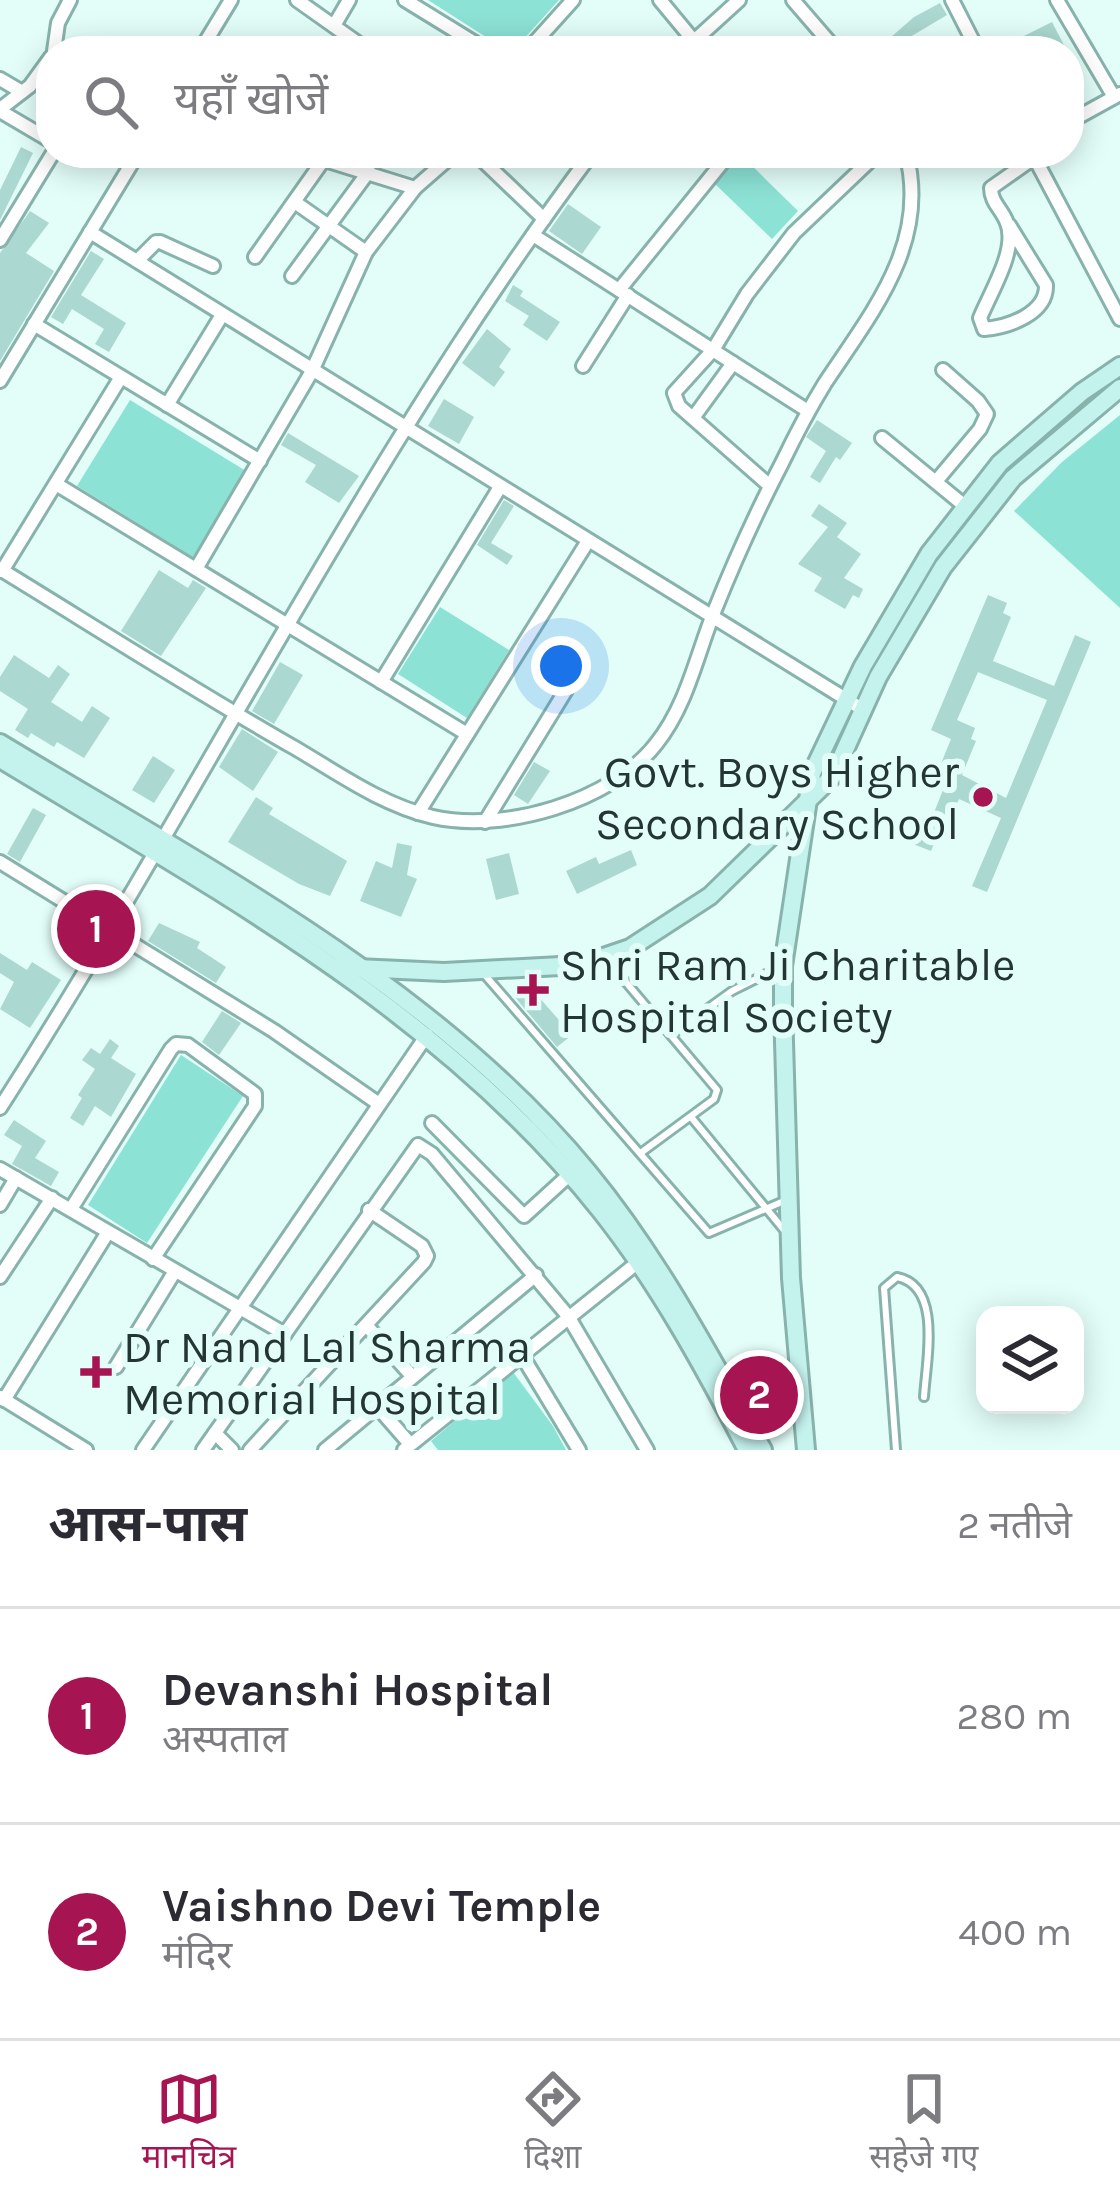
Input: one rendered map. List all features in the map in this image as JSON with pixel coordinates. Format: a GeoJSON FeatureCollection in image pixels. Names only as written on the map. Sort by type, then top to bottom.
{"type":"FeatureCollection","features":[{"type":"Feature","properties":{"kind":"street"},"geometry":{"type":"LineString","coordinates":[[56,36],[70,0]]}},
{"type":"Feature","properties":{"kind":"street"},"geometry":{"type":"LineString","coordinates":[[209,36],[231,0]]}},
{"type":"Feature","properties":{"kind":"street"},"geometry":{"type":"LineString","coordinates":[[297,0],[350,36]]}},
{"type":"Feature","properties":{"kind":"street"},"geometry":{"type":"LineString","coordinates":[[335,24],[349,0]]}},
{"type":"Feature","properties":{"kind":"street"},"geometry":{"type":"LineString","coordinates":[[405,0],[464,36]]}},
{"type":"Feature","properties":{"kind":"street"},"geometry":{"type":"LineString","coordinates":[[541,36],[573,0]]}},
{"type":"Feature","properties":{"kind":"street"},"geometry":{"type":"LineString","coordinates":[[660,0],[683,36]]}},
{"type":"Feature","properties":{"kind":"street"},"geometry":{"type":"LineString","coordinates":[[700,36],[739,0]]}},
{"type":"Feature","properties":{"kind":"street"},"geometry":{"type":"LineString","coordinates":[[793,0],[824,36]]}},
{"type":"Feature","properties":{"kind":"street"},"geometry":{"type":"LineString","coordinates":[[952,0],[971,36]]}},
{"type":"Feature","properties":{"kind":"street"},"geometry":{"type":"LineString","coordinates":[[1057,0],[1080,36]]}},
{"type":"Feature","properties":{"kind":"street"},"geometry":{"type":"LineString","coordinates":[[1084,43],[1117,96],[1084,114]]}},
{"type":"Feature","properties":{"kind":"street"},"geometry":{"type":"LineString","coordinates":[[36,75],[0,110],[36,132]]}},
{"type":"Feature","properties":{"kind":"street"},"geometry":{"type":"LineString","coordinates":[[0,79],[22,92]]}},
{"type":"Feature","properties":{"kind":"street"},"geometry":{"type":"LineString","coordinates":[[0,240],[44,168]]}},
{"type":"Feature","properties":{"kind":"street"},"geometry":{"type":"LineString","coordinates":[[0,381],[129,168]]}},
{"type":"Feature","properties":{"kind":"street"},"geometry":{"type":"LineString","coordinates":[[255,257],[320,168]]}},
{"type":"Feature","properties":{"kind":"street"},"geometry":{"type":"LineString","coordinates":[[360,168],[415,188]]}},
{"type":"Feature","properties":{"kind":"street"},"geometry":{"type":"LineString","coordinates":[[196,569],[312,371],[366,252],[415,188],[438,168]]}},
{"type":"Feature","properties":{"kind":"street"},"geometry":{"type":"LineString","coordinates":[[491,168],[544,219]]}},
{"type":"Feature","properties":{"kind":"street"},"geometry":{"type":"LineString","coordinates":[[0,1108],[406,430],[581,168]]}},
{"type":"Feature","properties":{"kind":"street"},"geometry":{"type":"LineString","coordinates":[[583,365],[623,293],[717,168]]}},
{"type":"Feature","properties":{"kind":"street"},"geometry":{"type":"LineString","coordinates":[[770,486],[673,397],[794,233],[862,168]]}},
{"type":"Feature","properties":{"kind":"street"},"geometry":{"type":"LineString","coordinates":[[121,377],[1,570],[350,781],[418,813],[485,822],[512,819],[570,802],[642,760],[658,742],[697,668],[712,618],[808,411],[885,294],[911,224],[914,193],[910,168]]}},
{"type":"Feature","properties":{"kind":"street"},"geometry":{"type":"LineString","coordinates":[[1009,225],[1005,257],[980,318],[984,329],[1022,318],[1047,296],[1046,285],[1009,225],[993,202],[991,188],[1017,168]]}},
{"type":"Feature","properties":{"kind":"street"},"geometry":{"type":"LineString","coordinates":[[1041,168],[1120,319]]}},
{"type":"Feature","properties":{"kind":"street"},"geometry":{"type":"LineString","coordinates":[[292,276],[369,171]]}},
{"type":"Feature","properties":{"kind":"street"},"geometry":{"type":"LineString","coordinates":[[296,203],[366,252]]}},
{"type":"Feature","properties":{"kind":"street"},"geometry":{"type":"LineString","coordinates":[[90,232],[854,705]]}},
{"type":"Feature","properties":{"kind":"street"},"geometry":{"type":"LineString","coordinates":[[533,235],[808,411]]}},
{"type":"Feature","properties":{"kind":"street"},"geometry":{"type":"LineString","coordinates":[[137,261],[158,242],[213,266]]}},
{"type":"Feature","properties":{"kind":"street"},"geometry":{"type":"LineString","coordinates":[[167,405],[222,315]]}},
{"type":"Feature","properties":{"kind":"street"},"geometry":{"type":"LineString","coordinates":[[34,324],[260,461]]}},
{"type":"Feature","properties":{"kind":"street"},"geometry":{"type":"LineString","coordinates":[[693,418],[734,363]]}},
{"type":"Feature","properties":{"kind":"street"},"geometry":{"type":"LineString","coordinates":[[854,705],[872,649],[929,554],[1000,463],[1082,392],[1120,366]]}},
{"type":"Feature","properties":{"kind":"street"},"geometry":{"type":"LineString","coordinates":[[938,479],[980,429],[987,413],[943,370]]}},
{"type":"Feature","properties":{"kind":"street"},"geometry":{"type":"LineString","coordinates":[[806,1450],[790,1237],[783,966],[812,773],[943,567],[1013,478],[1120,388]]}},
{"type":"Feature","properties":{"kind":"street"},"geometry":{"type":"LineString","coordinates":[[882,437],[966,507]]}},
{"type":"Feature","properties":{"kind":"street"},"geometry":{"type":"LineString","coordinates":[[56,484],[467,734]]}},
{"type":"Feature","properties":{"kind":"street"},"geometry":{"type":"LineString","coordinates":[[381,682],[500,488]]}},
{"type":"Feature","properties":{"kind":"street"},"geometry":{"type":"LineString","coordinates":[[418,813],[588,541]]}},
{"type":"Feature","properties":{"kind":"street"},"geometry":{"type":"LineString","coordinates":[[485,822],[566,690]]}},
{"type":"Feature","properties":{"kind":"street"},"geometry":{"type":"LineString","coordinates":[[0,743],[430,1031],[569,1174],[643,1259],[747,1450]]}},
{"type":"Feature","properties":{"kind":"street"},"geometry":{"type":"LineString","coordinates":[[0,759],[158,846],[359,968],[542,1123],[586,1169],[763,1450]]}},
{"type":"Feature","properties":{"kind":"street"},"geometry":{"type":"LineString","coordinates":[[335,967],[482,971],[606,959],[710,896],[806,805]]}},
{"type":"Feature","properties":{"kind":"street"},"geometry":{"type":"LineString","coordinates":[[0,862],[274,1031],[379,1104]]}},
{"type":"Feature","properties":{"kind":"street"},"geometry":{"type":"LineString","coordinates":[[143,1450],[430,1031]]}},
{"type":"Feature","properties":{"kind":"street"},"geometry":{"type":"LineString","coordinates":[[71,1209],[171,1049],[176,1043],[188,1045],[255,1094],[255,1106],[153,1259]]}},
{"type":"Feature","properties":{"kind":"street"},"geometry":{"type":"LineString","coordinates":[[432,1123],[524,1216],[569,1174]]}},
{"type":"Feature","properties":{"kind":"street"},"geometry":{"type":"LineString","coordinates":[[203,1450],[412,1149],[422,1146],[568,1316],[647,1450]]}},
{"type":"Feature","properties":{"kind":"street"},"geometry":{"type":"LineString","coordinates":[[0,1169],[285,1334]]}},
{"type":"Feature","properties":{"kind":"street"},"geometry":{"type":"LineString","coordinates":[[0,1205],[16,1178]]}},
{"type":"Feature","properties":{"kind":"street"},"geometry":{"type":"LineString","coordinates":[[0,1277],[52,1198]]}},
{"type":"Feature","properties":{"kind":"street"},"geometry":{"type":"LineString","coordinates":[[250,1450],[427,1256],[422,1246],[369,1210]]}},
{"type":"Feature","properties":{"kind":"street"},"geometry":{"type":"LineString","coordinates":[[86,1450],[2,1398],[108,1232]]}},
{"type":"Feature","properties":{"kind":"street"},"geometry":{"type":"LineString","coordinates":[[376,1406],[413,1446],[643,1259]]}},
{"type":"Feature","properties":{"kind":"street"},"geometry":{"type":"LineString","coordinates":[[116,1367],[175,1271]]}},
{"type":"Feature","properties":{"kind":"street"},"geometry":{"type":"LineString","coordinates":[[325,1450],[536,1275]]}},
{"type":"Feature","properties":{"kind":"street"},"geometry":{"type":"LineString","coordinates":[[367,1326],[412,1376]]}},
{"type":"Feature","properties":{"kind":"street"},"geometry":{"type":"LineString","coordinates":[[521,1354],[579,1450]]}},
{"type":"Feature","properties":{"kind":"street"},"geometry":{"type":"LineString","coordinates":[[215,1432],[232,1450]]}},
{"type":"Feature","properties":{"kind":"lane"},"geometry":{"type":"LineString","coordinates":[[606,959],[718,1090],[714,1099],[640,1154]]}},
{"type":"Feature","properties":{"kind":"lane"},"geometry":{"type":"LineString","coordinates":[[671,1035],[732,991],[783,966]]}},
{"type":"Feature","properties":{"kind":"lane"},"geometry":{"type":"LineString","coordinates":[[482,971],[709,1233],[789,1199]]}},
{"type":"Feature","properties":{"kind":"lane"},"geometry":{"type":"LineString","coordinates":[[692,1117],[790,1237]]}},
{"type":"Feature","properties":{"kind":"lane"},"geometry":{"type":"LineString","coordinates":[[896,1450],[884,1288],[897,1277],[917,1287],[927,1308],[924,1397]]}},
{"type":"Feature","properties":{"kind":"green space"},"geometry":{"type":"Polygon","coordinates":[[[428,0],[559,0],[527,36],[484,36],[428,0]]]}},
{"type":"Feature","properties":{"kind":"green space"},"geometry":{"type":"Polygon","coordinates":[[[728,168],[754,168],[798,211],[772,239],[714,183],[728,168]]]}},
{"type":"Feature","properties":{"kind":"green space"},"geometry":{"type":"Polygon","coordinates":[[[130,400],[246,471],[193,557],[77,486],[130,400]]]}},
{"type":"Feature","properties":{"kind":"green space"},"geometry":{"type":"Polygon","coordinates":[[[1120,415],[1120,608],[1014,511],[1062,462],[1120,415]]]}},
{"type":"Feature","properties":{"kind":"green space"},"geometry":{"type":"Polygon","coordinates":[[[440,607],[509,650],[467,718],[398,674],[440,607]]]}},
{"type":"Feature","properties":{"kind":"green space"},"geometry":{"type":"Polygon","coordinates":[[[181,1055],[243,1096],[147,1243],[88,1205],[181,1055]]]}},
{"type":"Feature","properties":{"kind":"green space"},"geometry":{"type":"Polygon","coordinates":[[[513,1372],[566,1450],[438,1450],[431,1441],[513,1372]]]}},
{"type":"Feature","properties":{"kind":"building"},"geometry":{"type":"Polygon","coordinates":[[[940,3],[947,15],[912,36],[892,36],[940,3]]]}},
{"type":"Feature","properties":{"kind":"building"},"geometry":{"type":"Polygon","coordinates":[[[1052,22],[1059,36],[1024,36],[1052,22]]]}},
{"type":"Feature","properties":{"kind":"building"},"geometry":{"type":"Polygon","coordinates":[[[21,147],[33,153],[0,220],[0,190],[21,147]]]}},
{"type":"Feature","properties":{"kind":"building"},"geometry":{"type":"Polygon","coordinates":[[[568,204],[601,227],[582,254],[549,231],[568,204]]]}},
{"type":"Feature","properties":{"kind":"building"},"geometry":{"type":"Polygon","coordinates":[[[30,211],[49,223],[26,253],[54,271],[0,361],[0,253],[30,211]]]}},
{"type":"Feature","properties":{"kind":"building"},"geometry":{"type":"Polygon","coordinates":[[[91,251],[104,259],[81,295],[126,323],[109,352],[95,344],[104,329],[72,309],[63,324],[51,317],[91,251]]]}},
{"type":"Feature","properties":{"kind":"building"},"geometry":{"type":"Polygon","coordinates":[[[513,285],[523,291],[520,296],[560,322],[547,341],[523,325],[529,316],[505,301],[513,285]]]}},
{"type":"Feature","properties":{"kind":"building"},"geometry":{"type":"Polygon","coordinates":[[[487,329],[511,349],[499,367],[505,372],[494,387],[462,363],[487,329]]]}},
{"type":"Feature","properties":{"kind":"building"},"geometry":{"type":"Polygon","coordinates":[[[444,399],[474,417],[459,444],[428,426],[444,399]]]}},
{"type":"Feature","properties":{"kind":"building"},"geometry":{"type":"Polygon","coordinates":[[[817,420],[852,443],[840,460],[836,457],[820,483],[810,477],[826,451],[806,437],[817,420]]]}},
{"type":"Feature","properties":{"kind":"building"},"geometry":{"type":"Polygon","coordinates":[[[288,433],[359,476],[339,503],[305,482],[316,465],[281,445],[288,433]]]}},
{"type":"Feature","properties":{"kind":"building"},"geometry":{"type":"Polygon","coordinates":[[[504,500],[514,506],[491,543],[513,556],[507,565],[477,545],[504,500]]]}},
{"type":"Feature","properties":{"kind":"building"},"geometry":{"type":"Polygon","coordinates":[[[819,504],[847,523],[837,537],[861,554],[844,578],[863,589],[845,609],[814,591],[822,578],[798,564],[828,527],[811,516],[819,504]]]}},
{"type":"Feature","properties":{"kind":"building"},"geometry":{"type":"Polygon","coordinates":[[[159,570],[188,588],[193,580],[206,588],[161,656],[121,631],[159,570]]]}},
{"type":"Feature","properties":{"kind":"building"},"geometry":{"type":"Polygon","coordinates":[[[988,595],[1007,603],[1003,613],[1011,617],[993,661],[1054,686],[1075,635],[1091,642],[987,892],[972,886],[1001,818],[959,799],[942,839],[937,837],[931,851],[913,844],[920,827],[927,830],[949,775],[938,771],[951,739],[931,730],[988,595]],[[978,672],[957,720],[975,728],[971,739],[976,741],[962,775],[1006,798],[1047,700],[978,672]]]}},
{"type":"Feature","properties":{"kind":"building"},"geometry":{"type":"Polygon","coordinates":[[[14,655],[49,678],[58,665],[70,674],[51,702],[82,722],[92,706],[110,718],[84,758],[57,742],[54,747],[31,733],[28,738],[15,730],[28,709],[0,691],[0,677],[14,655]]]}},
{"type":"Feature","properties":{"kind":"building"},"geometry":{"type":"Polygon","coordinates":[[[280,662],[303,675],[274,724],[252,711],[280,662]]]}},
{"type":"Feature","properties":{"kind":"building"},"geometry":{"type":"Polygon","coordinates":[[[242,729],[278,752],[253,791],[219,767],[242,729]]]}},
{"type":"Feature","properties":{"kind":"building"},"geometry":{"type":"Polygon","coordinates":[[[153,756],[175,770],[154,803],[132,790],[153,756]]]}},
{"type":"Feature","properties":{"kind":"building"},"geometry":{"type":"Polygon","coordinates":[[[534,762],[550,771],[528,804],[514,795],[534,762]]]}},
{"type":"Feature","properties":{"kind":"building"},"geometry":{"type":"Polygon","coordinates":[[[256,797],[273,808],[269,814],[347,861],[330,896],[299,884],[228,842],[256,797]]]}},
{"type":"Feature","properties":{"kind":"building"},"geometry":{"type":"Polygon","coordinates":[[[33,808],[46,815],[20,862],[7,854],[33,808]]]}},
{"type":"Feature","properties":{"kind":"building"},"geometry":{"type":"Polygon","coordinates":[[[397,843],[412,846],[407,875],[417,879],[401,917],[360,901],[376,861],[392,868],[397,843]]]}},
{"type":"Feature","properties":{"kind":"building"},"geometry":{"type":"Polygon","coordinates":[[[631,850],[637,865],[577,894],[566,871],[596,857],[599,864],[631,850]]]}},
{"type":"Feature","properties":{"kind":"building"},"geometry":{"type":"Polygon","coordinates":[[[509,853],[519,894],[496,900],[486,859],[509,853]]]}},
{"type":"Feature","properties":{"kind":"building"},"geometry":{"type":"Polygon","coordinates":[[[159,923],[200,942],[197,948],[226,967],[216,983],[148,941],[159,923]]]}},
{"type":"Feature","properties":{"kind":"building"},"geometry":{"type":"Polygon","coordinates":[[[0,953],[27,970],[32,962],[61,980],[30,1028],[0,1009],[14,982],[0,973],[0,953]]]}},
{"type":"Feature","properties":{"kind":"building"},"geometry":{"type":"Polygon","coordinates":[[[532,980],[546,989],[538,996],[572,1035],[557,1047],[514,996],[532,980]]]}},
{"type":"Feature","properties":{"kind":"building"},"geometry":{"type":"Polygon","coordinates":[[[222,1011],[241,1023],[219,1055],[202,1042],[222,1011]]]}},
{"type":"Feature","properties":{"kind":"building"},"geometry":{"type":"Polygon","coordinates":[[[110,1039],[119,1046],[111,1058],[136,1074],[111,1117],[95,1106],[83,1126],[70,1118],[95,1069],[82,1060],[91,1048],[100,1054],[110,1039]]]}},
{"type":"Feature","properties":{"kind":"building"},"geometry":{"type":"Polygon","coordinates":[[[14,1120],[46,1141],[35,1158],[59,1172],[51,1186],[12,1164],[22,1146],[4,1135],[14,1120]]]}},
{"type":"Feature","properties":{"kind":"place","name":"Govt. Boys Higher Secondary School"},"geometry":{"type":"Point","coordinates":[983,797]}},
{"type":"Feature","properties":{"kind":"place","name":"Devanshi Hospital"},"geometry":{"type":"Point","coordinates":[96,929]}},
{"type":"Feature","properties":{"kind":"place","name":"Shri Ram Ji Charitable Hospital Society"},"geometry":{"type":"Point","coordinates":[533,990]}},
{"type":"Feature","properties":{"kind":"place","name":"Dr Nand Lal Sharma Memorial Hospital"},"geometry":{"type":"Point","coordinates":[96,1372]}},
{"type":"Feature","properties":{"kind":"place","name":"Vaishno Devi Temple"},"geometry":{"type":"Point","coordinates":[759,1395]}}]}
